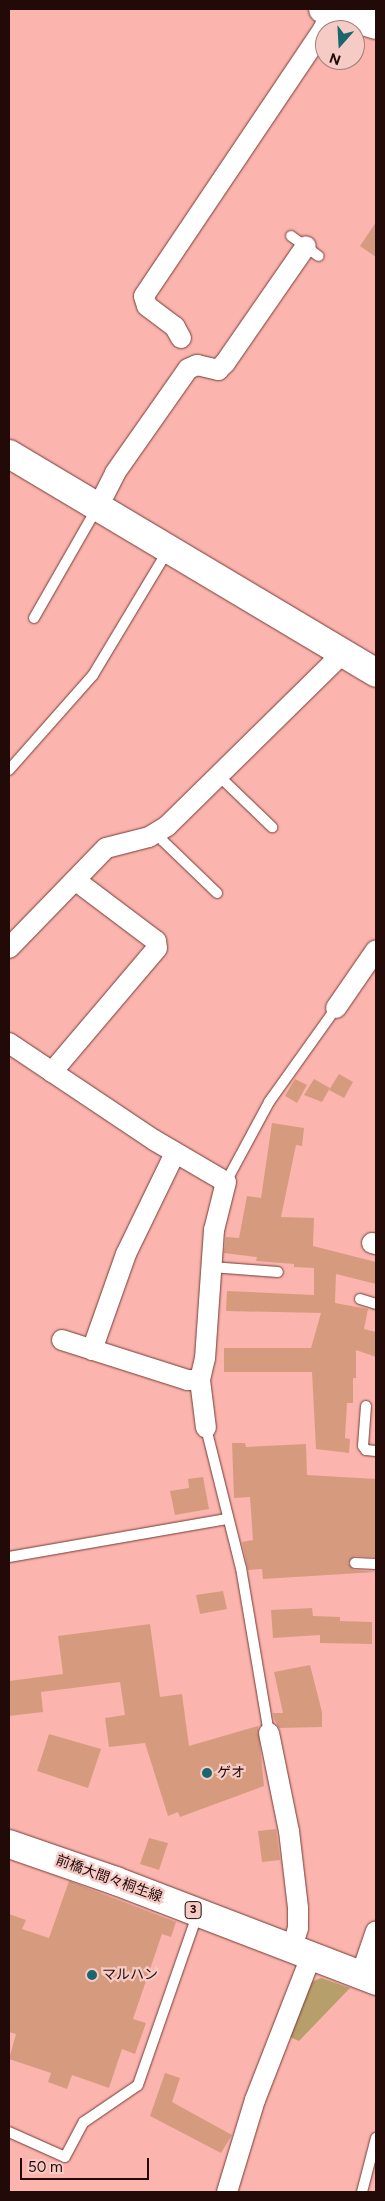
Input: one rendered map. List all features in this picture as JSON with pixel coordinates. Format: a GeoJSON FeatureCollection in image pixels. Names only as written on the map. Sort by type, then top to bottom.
{"type":"FeatureCollection","features":[{"type":"Feature","properties":{"kind":"street"},"geometry":{"type":"LineString","coordinates":[[181,338],[175,327],[147,306],[144,296],[323,30],[327,10],[376,25]]}},
{"type":"Feature","properties":{"kind":"street"},"geometry":{"type":"LineString","coordinates":[[98,507],[115,473],[188,369],[197,365],[218,370],[225,364],[305,246]]}},
{"type":"Feature","properties":{"kind":"street"},"geometry":{"type":"LineString","coordinates":[[9,454],[376,673]]}},
{"type":"Feature","properties":{"kind":"street"},"geometry":{"type":"LineString","coordinates":[[9,948],[106,848],[159,833],[343,653]]}},
{"type":"Feature","properties":{"kind":"street"},"geometry":{"type":"LineString","coordinates":[[52,1072],[157,948],[156,941],[75,880]]}},
{"type":"Feature","properties":{"kind":"street"},"geometry":{"type":"LineString","coordinates":[[336,1008],[376,950]]}},
{"type":"Feature","properties":{"kind":"street"},"geometry":{"type":"LineString","coordinates":[[11,1048],[52,1072],[175,1154],[226,1182],[217,1212],[205,1358],[200,1380],[206,1428]]}},
{"type":"Feature","properties":{"kind":"street"},"geometry":{"type":"LineString","coordinates":[[92,1350],[118,1272],[175,1154]]}},
{"type":"Feature","properties":{"kind":"street"},"geometry":{"type":"LineString","coordinates":[[62,1340],[187,1380],[200,1380]]}},
{"type":"Feature","properties":{"kind":"street"},"geometry":{"type":"LineString","coordinates":[[227,2192],[302,1952],[289,1831],[270,1734]]}},
{"type":"Feature","properties":{"kind":"street","name":"前橋大間々桐生線"},"geometry":{"type":"LineString","coordinates":[[9,1844],[199,1912],[369,1978]]}},
{"type":"Feature","properties":{"kind":"street"},"geometry":{"type":"LineString","coordinates":[[369,1978],[376,1931]]}},
{"type":"Feature","properties":{"kind":"lane"},"geometry":{"type":"LineString","coordinates":[[34,618],[98,507]]}},
{"type":"Feature","properties":{"kind":"lane"},"geometry":{"type":"LineString","coordinates":[[9,770],[93,675],[168,549]]}},
{"type":"Feature","properties":{"kind":"lane"},"geometry":{"type":"LineString","coordinates":[[219,776],[272,828]]}},
{"type":"Feature","properties":{"kind":"lane"},"geometry":{"type":"LineString","coordinates":[[159,833],[163,841],[217,893]]}},
{"type":"Feature","properties":{"kind":"lane"},"geometry":{"type":"LineString","coordinates":[[226,1182],[269,1102],[336,1008]]}},
{"type":"Feature","properties":{"kind":"lane"},"geometry":{"type":"LineString","coordinates":[[211,1267],[278,1272]]}},
{"type":"Feature","properties":{"kind":"lane"},"geometry":{"type":"LineString","coordinates":[[360,1299],[376,1304]]}},
{"type":"Feature","properties":{"kind":"lane"},"geometry":{"type":"LineString","coordinates":[[366,1406],[363,1446],[366,1450],[376,1451]]}},
{"type":"Feature","properties":{"kind":"lane"},"geometry":{"type":"LineString","coordinates":[[206,1428],[244,1583],[270,1734]]}},
{"type":"Feature","properties":{"kind":"lane"},"geometry":{"type":"LineString","coordinates":[[9,1557],[227,1519]]}},
{"type":"Feature","properties":{"kind":"lane"},"geometry":{"type":"LineString","coordinates":[[355,1563],[376,1564]]}},
{"type":"Feature","properties":{"kind":"lane"},"geometry":{"type":"LineString","coordinates":[[9,2132],[65,2157],[84,2122],[138,2085],[199,1912]]}},
{"type":"Feature","properties":{"kind":"lane"},"geometry":{"type":"LineString","coordinates":[[362,2192],[376,2138]]}},
{"type":"Feature","properties":{"kind":"shaded area"},"geometry":{"type":"Polygon","coordinates":[[[321,1978],[350,1988],[299,2041],[290,2037],[309,1983],[321,1978]]]}},
{"type":"Feature","properties":{"kind":"building"},"geometry":{"type":"Polygon","coordinates":[[[376,222],[376,257],[360,246],[376,222]]]}},
{"type":"Feature","properties":{"kind":"building"},"geometry":{"type":"Polygon","coordinates":[[[339,1074],[353,1082],[344,1098],[329,1090],[339,1074]]]}},
{"type":"Feature","properties":{"kind":"building"},"geometry":{"type":"Polygon","coordinates":[[[295,1079],[307,1085],[297,1103],[285,1096],[295,1079]]]}},
{"type":"Feature","properties":{"kind":"building"},"geometry":{"type":"Polygon","coordinates":[[[314,1079],[330,1088],[322,1102],[304,1095],[314,1079]]]}},
{"type":"Feature","properties":{"kind":"building"},"geometry":{"type":"Polygon","coordinates":[[[272,1123],[304,1128],[302,1146],[296,1145],[281,1217],[314,1218],[313,1246],[376,1262],[376,1284],[336,1274],[335,1303],[368,1309],[364,1329],[376,1332],[376,1357],[356,1350],[356,1378],[353,1378],[353,1403],[347,1403],[345,1438],[350,1439],[349,1453],[316,1449],[312,1372],[224,1372],[224,1348],[311,1348],[321,1313],[226,1311],[227,1291],[314,1295],[314,1268],[294,1267],[294,1264],[256,1261],[257,1257],[224,1253],[226,1237],[239,1238],[247,1196],[261,1198],[272,1123]]]}},
{"type":"Feature","properties":{"kind":"building"},"geometry":{"type":"Polygon","coordinates":[[[232,1443],[245,1443],[246,1447],[306,1444],[307,1475],[376,1479],[376,1557],[355,1556],[348,1563],[354,1570],[376,1572],[263,1579],[262,1569],[248,1570],[242,1542],[253,1540],[250,1497],[234,1498],[232,1443]]]}},
{"type":"Feature","properties":{"kind":"building"},"geometry":{"type":"Polygon","coordinates":[[[203,1477],[209,1509],[175,1515],[170,1491],[189,1488],[188,1479],[203,1477]]]}},
{"type":"Feature","properties":{"kind":"building"},"geometry":{"type":"Polygon","coordinates":[[[223,1591],[227,1609],[200,1614],[196,1595],[223,1591]]]}},
{"type":"Feature","properties":{"kind":"building"},"geometry":{"type":"Polygon","coordinates":[[[312,1608],[313,1616],[340,1617],[340,1621],[372,1622],[372,1644],[320,1643],[320,1635],[273,1638],[271,1610],[312,1608]]]}},
{"type":"Feature","properties":{"kind":"building"},"geometry":{"type":"Polygon","coordinates":[[[150,1624],[160,1697],[182,1694],[189,1746],[258,1726],[264,1786],[180,1817],[178,1812],[168,1816],[145,1743],[109,1747],[105,1718],[125,1715],[120,1682],[41,1692],[43,1712],[9,1716],[9,1681],[63,1674],[58,1636],[150,1624]]]}},
{"type":"Feature","properties":{"kind":"building"},"geometry":{"type":"Polygon","coordinates":[[[310,1665],[322,1712],[322,1727],[279,1728],[273,1713],[283,1713],[274,1672],[310,1665]]]}},
{"type":"Feature","properties":{"kind":"building"},"geometry":{"type":"Polygon","coordinates":[[[49,1734],[101,1749],[88,1788],[37,1771],[49,1734]]]}},
{"type":"Feature","properties":{"kind":"building"},"geometry":{"type":"Polygon","coordinates":[[[276,1829],[280,1860],[262,1862],[258,1831],[276,1829]]]}},
{"type":"Feature","properties":{"kind":"building"},"geometry":{"type":"Polygon","coordinates":[[[149,1838],[168,1843],[159,1870],[140,1864],[149,1838]]]}},
{"type":"Feature","properties":{"kind":"building","name":"マルハン"},"geometry":{"type":"Polygon","coordinates":[[[69,1881],[176,1922],[171,1937],[162,1934],[133,2019],[146,2023],[135,2054],[122,2049],[109,2088],[72,2075],[67,2089],[48,2082],[51,2073],[9,2059],[16,2034],[9,2032],[9,1914],[26,1920],[22,1929],[49,1938],[69,1881]]]}},
{"type":"Feature","properties":{"kind":"building"},"geometry":{"type":"Polygon","coordinates":[[[165,2073],[180,2078],[172,2102],[232,2135],[221,2153],[150,2116],[165,2073]]]}},
{"type":"Feature","properties":{"kind":"place","name":"ゲオ"},"geometry":{"type":"Point","coordinates":[207,1773]}},
{"type":"Feature","properties":{"kind":"place","name":"マルハン"},"geometry":{"type":"Point","coordinates":[92,1975]}}]}
